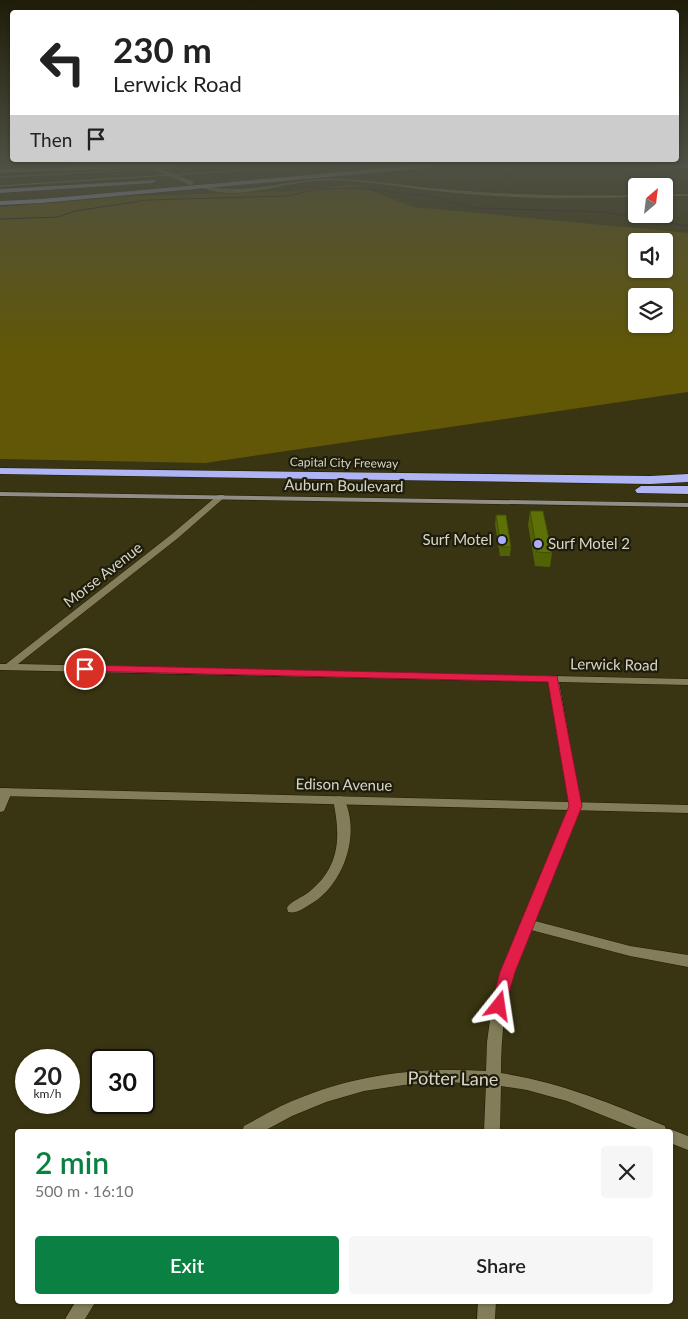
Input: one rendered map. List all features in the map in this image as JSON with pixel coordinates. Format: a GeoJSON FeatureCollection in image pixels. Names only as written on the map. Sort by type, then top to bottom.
{"type":"FeatureCollection","features":[{"type":"Feature","properties":{"kind":"highway","name":"Capital City Freeway"},"geometry":{"type":"LineString","coordinates":[[0,471],[504,478],[688,478]]}},
{"type":"Feature","properties":{"kind":"highway"},"geometry":{"type":"LineString","coordinates":[[504,478],[688,471]]}},
{"type":"Feature","properties":{"kind":"highway","name":"Capital City Freeway"},"geometry":{"type":"LineString","coordinates":[[0,481],[688,490]]}},
{"type":"Feature","properties":{"kind":"main road","name":"Auburn Boulevard"},"geometry":{"type":"LineString","coordinates":[[0,494],[688,505]]}},
{"type":"Feature","properties":{"kind":"street","name":"Morse Avenue"},"geometry":{"type":"LineString","coordinates":[[2,669],[175,536],[221,498]]}},
{"type":"Feature","properties":{"kind":"street","name":"Lerwick Road"},"geometry":{"type":"LineString","coordinates":[[2,669],[688,682]]}},
{"type":"Feature","properties":{"kind":"street"},"geometry":{"type":"LineString","coordinates":[[492,1129],[494,1042],[499,1006],[507,972],[575,806],[553,679]]}},
{"type":"Feature","properties":{"kind":"street"},"geometry":{"type":"LineString","coordinates":[[0,808],[3,792]]}},
{"type":"Feature","properties":{"kind":"street","name":"Edison Avenue"},"geometry":{"type":"LineString","coordinates":[[3,792],[688,809]]}},
{"type":"Feature","properties":{"kind":"street"},"geometry":{"type":"LineString","coordinates":[[294,908],[313,898],[324,888],[336,869],[344,844],[345,828],[338,800]]}},
{"type":"Feature","properties":{"kind":"street"},"geometry":{"type":"LineString","coordinates":[[527,924],[630,951],[688,961]]}},
{"type":"Feature","properties":{"kind":"street","name":"Potter Lane"},"geometry":{"type":"LineString","coordinates":[[254,1129],[294,1107],[328,1094],[362,1084],[396,1078],[432,1075],[494,1078],[532,1084],[569,1094],[654,1129]]}},
{"type":"Feature","properties":{"kind":"street"},"geometry":{"type":"LineString","coordinates":[[673,1137],[688,1142]]}},
{"type":"Feature","properties":{"kind":"street"},"geometry":{"type":"LineString","coordinates":[[74,1319],[85,1304]]}},
{"type":"Feature","properties":{"kind":"street"},"geometry":{"type":"LineString","coordinates":[[486,1319],[487,1304]]}},
{"type":"Feature","properties":{"kind":"shaded area"},"geometry":{"type":"Polygon","coordinates":[[[0,227],[620,227],[688,233],[688,392],[205,463],[0,459],[0,227]]]}},
{"type":"Feature","properties":{"kind":"building"},"geometry":{"type":"Polygon","coordinates":[[[530,511],[543,511],[552,553],[537,552],[530,511]]]}},
{"type":"Feature","properties":{"kind":"building"},"geometry":{"type":"Polygon","coordinates":[[[496,515],[506,515],[511,547],[501,547],[496,515]]]}},
{"type":"Feature","properties":{"kind":"place","name":"Surf Motel"},"geometry":{"type":"Point","coordinates":[502,540]}},
{"type":"Feature","properties":{"kind":"place","name":"Surf Motel 2"},"geometry":{"type":"Point","coordinates":[538,544]}},
{"type":"Feature","properties":{"kind":"route"},"geometry":{"type":"LineString","coordinates":[[85,669],[553,679],[575,806],[507,972],[499,1006]]}}]}
